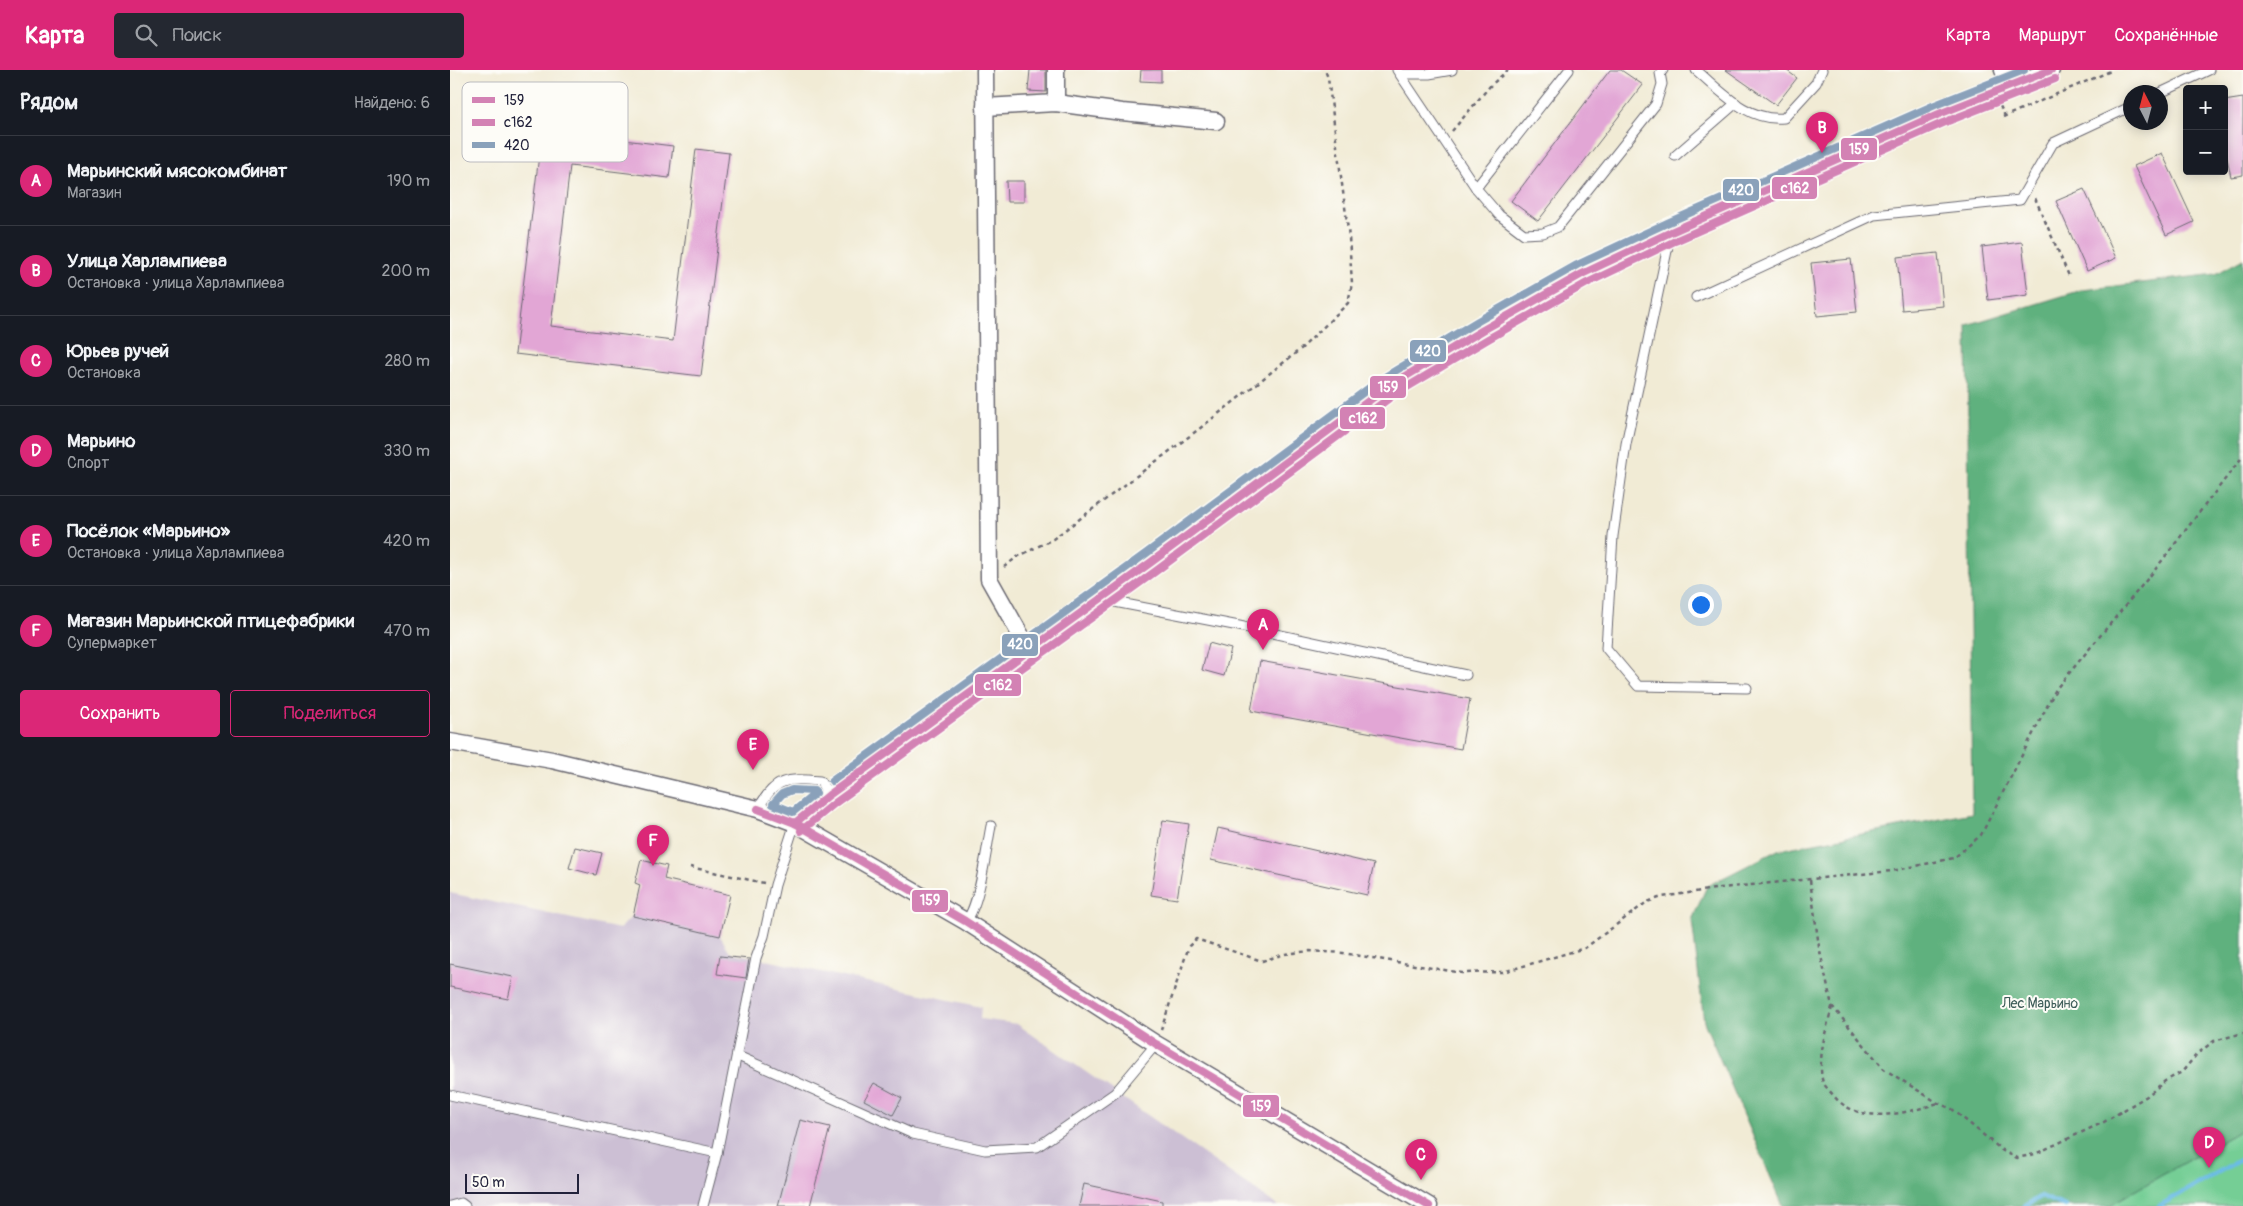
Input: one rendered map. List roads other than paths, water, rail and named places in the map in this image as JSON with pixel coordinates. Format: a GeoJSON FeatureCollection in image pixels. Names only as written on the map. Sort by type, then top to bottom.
{"type":"FeatureCollection","features":[{"type":"Feature","properties":{"kind":"street"},"geometry":{"type":"LineString","coordinates":[[985,70],[989,579],[1029,650]]}},
{"type":"Feature","properties":{"kind":"street"},"geometry":{"type":"LineString","coordinates":[[1056,70],[1056,103]]}},
{"type":"Feature","properties":{"kind":"street"},"geometry":{"type":"LineString","coordinates":[[2003,70],[2011,87]]}},
{"type":"Feature","properties":{"kind":"street"},"geometry":{"type":"LineString","coordinates":[[795,823],[829,795],[1097,599],[1150,563],[1386,388],[1582,274],[1672,232],[1939,114],[2052,70]]}},
{"type":"Feature","properties":{"kind":"street"},"geometry":{"type":"LineString","coordinates":[[985,107],[1056,103],[1122,112],[1216,121]]}},
{"type":"Feature","properties":{"kind":"street"},"geometry":{"type":"LineString","coordinates":[[450,742],[552,760],[758,809],[795,823],[965,921],[1156,1044],[1429,1206]]}},
{"type":"Feature","properties":{"kind":"lane"},"geometry":{"type":"LineString","coordinates":[[1399,72],[1452,70]]}},
{"type":"Feature","properties":{"kind":"lane"},"geometry":{"type":"LineString","coordinates":[[1476,188],[1569,70]]}},
{"type":"Feature","properties":{"kind":"lane"},"geometry":{"type":"LineString","coordinates":[[1696,70],[1736,104],[1750,113],[1770,120],[1784,118],[1816,83],[1822,70]]}},
{"type":"Feature","properties":{"kind":"lane"},"geometry":{"type":"LineString","coordinates":[[2168,89],[2209,70]]}},
{"type":"Feature","properties":{"kind":"lane"},"geometry":{"type":"LineString","coordinates":[[1399,72],[1476,188],[1499,215],[1524,234],[1543,233],[1558,227],[1656,104],[1662,84],[1660,71]]}},
{"type":"Feature","properties":{"kind":"lane"},"geometry":{"type":"LineString","coordinates":[[1675,156],[1736,104]]}},
{"type":"Feature","properties":{"kind":"lane"},"geometry":{"type":"LineString","coordinates":[[1696,297],[1874,215],[2020,200],[2053,143],[2123,110]]}},
{"type":"Feature","properties":{"kind":"lane"},"geometry":{"type":"LineString","coordinates":[[1672,232],[1626,444],[1613,536],[1606,648],[1638,686],[1747,688]]}},
{"type":"Feature","properties":{"kind":"lane"},"geometry":{"type":"LineString","coordinates":[[1097,599],[1239,626],[1466,675]]}},
{"type":"Feature","properties":{"kind":"lane"},"geometry":{"type":"LineString","coordinates":[[758,809],[767,793],[781,781],[798,779],[820,781],[829,795]]}},
{"type":"Feature","properties":{"kind":"lane"},"geometry":{"type":"LineString","coordinates":[[703,1206],[717,1153],[738,1056],[756,958],[764,936],[776,885],[795,823]]}},
{"type":"Feature","properties":{"kind":"lane"},"geometry":{"type":"LineString","coordinates":[[965,921],[969,918],[976,903],[991,826]]}},
{"type":"Feature","properties":{"kind":"lane"},"geometry":{"type":"LineString","coordinates":[[738,1056],[913,1134],[985,1150],[1037,1147],[1115,1094],[1156,1044]]}},
{"type":"Feature","properties":{"kind":"lane"},"geometry":{"type":"LineString","coordinates":[[450,1095],[717,1153]]}},
{"type":"Feature","properties":{"kind":"lane"},"geometry":{"type":"LineString","coordinates":[[450,1206],[462,1204],[465,1206]]}},
{"type":"Feature","properties":{"kind":"waterway"},"geometry":{"type":"LineString","coordinates":[[2159,1206],[2243,1158]]}},
{"type":"Feature","properties":{"kind":"waterway"},"geometry":{"type":"LineString","coordinates":[[2025,1206],[2041,1196],[2065,1206]]}},
{"type":"Feature","properties":{"kind":"place","name":"Улица Харлампиева"},"geometry":{"type":"Point","coordinates":[1822,153]}},
{"type":"Feature","properties":{"kind":"place","name":"Марьинский мясокомбинат"},"geometry":{"type":"Point","coordinates":[1263,650]}},
{"type":"Feature","properties":{"kind":"place","name":"Посёлок «Марьино»"},"geometry":{"type":"Point","coordinates":[753,770]}},
{"type":"Feature","properties":{"kind":"place","name":"Магазин Марьинской птицефабрики"},"geometry":{"type":"Point","coordinates":[653,866]}},
{"type":"Feature","properties":{"kind":"place","name":"Марьино"},"geometry":{"type":"Point","coordinates":[2209,1168]}},
{"type":"Feature","properties":{"kind":"place","name":"Юрьев ручей"},"geometry":{"type":"Point","coordinates":[1421,1180]}},
{"type":"Feature","properties":{"kind":"park label","name":"Лес Марьино"},"geometry":{"type":"Point","coordinates":[2040,1003]}}]}
